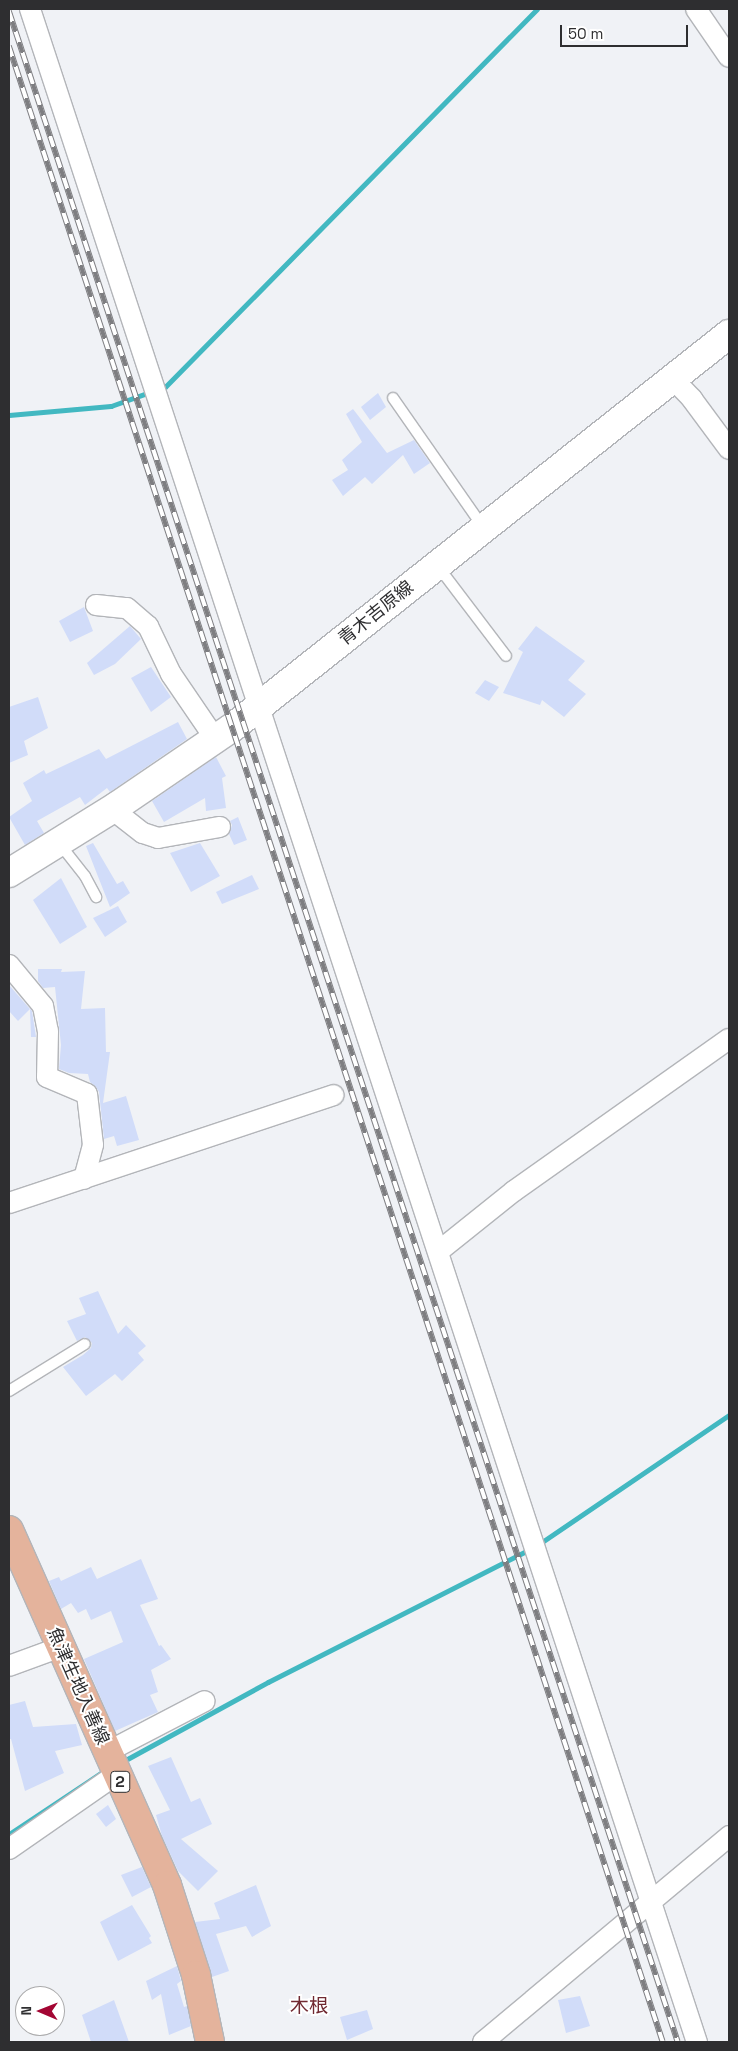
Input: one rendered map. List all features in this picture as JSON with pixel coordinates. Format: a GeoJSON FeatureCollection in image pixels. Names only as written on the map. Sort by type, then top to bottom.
{"type":"FeatureCollection","features":[{"type":"Feature","properties":{"kind":"main road","name":"青木吉原線"},"geometry":{"type":"LineString","coordinates":[[9,873],[112,809],[216,740],[729,334]]}},
{"type":"Feature","properties":{"kind":"main road","name":"魚津生地入善線"},"geometry":{"type":"LineString","coordinates":[[9,1530],[167,1884],[196,1975],[210,2042]]}},
{"type":"Feature","properties":{"kind":"street"},"geometry":{"type":"LineString","coordinates":[[696,9],[729,57]]}},
{"type":"Feature","properties":{"kind":"street"},"geometry":{"type":"LineString","coordinates":[[34,11],[697,2042]]}},
{"type":"Feature","properties":{"kind":"street"},"geometry":{"type":"LineString","coordinates":[[673,379],[692,399],[729,449]]}},
{"type":"Feature","properties":{"kind":"street"},"geometry":{"type":"LineString","coordinates":[[96,606],[127,608],[148,626],[171,674],[216,740]]}},
{"type":"Feature","properties":{"kind":"street"},"geometry":{"type":"LineString","coordinates":[[112,809],[143,833],[158,838],[220,827]]}},
{"type":"Feature","properties":{"kind":"street"},"geometry":{"type":"LineString","coordinates":[[9,965],[43,1006],[48,1031],[47,1077],[87,1094],[93,1145],[84,1178]]}},
{"type":"Feature","properties":{"kind":"street"},"geometry":{"type":"LineString","coordinates":[[439,1251],[514,1191],[729,1039]]}},
{"type":"Feature","properties":{"kind":"street"},"geometry":{"type":"LineString","coordinates":[[9,1203],[333,1095]]}},
{"type":"Feature","properties":{"kind":"street"},"geometry":{"type":"LineString","coordinates":[[9,1666],[61,1647]]}},
{"type":"Feature","properties":{"kind":"street"},"geometry":{"type":"LineString","coordinates":[[9,1849],[112,1763],[205,1701]]}},
{"type":"Feature","properties":{"kind":"street"},"geometry":{"type":"LineString","coordinates":[[483,2042],[729,1836]]}},
{"type":"Feature","properties":{"kind":"lane"},"geometry":{"type":"LineString","coordinates":[[393,398],[483,527]]}},
{"type":"Feature","properties":{"kind":"lane"},"geometry":{"type":"LineString","coordinates":[[437,564],[506,656]]}},
{"type":"Feature","properties":{"kind":"lane"},"geometry":{"type":"LineString","coordinates":[[58,842],[85,876],[96,897]]}},
{"type":"Feature","properties":{"kind":"lane"},"geometry":{"type":"LineString","coordinates":[[9,1391],[85,1344]]}},
{"type":"Feature","properties":{"kind":"building"},"geometry":{"type":"Polygon","coordinates":[[[378,393],[386,407],[370,420],[361,407],[378,393]]]}},
{"type":"Feature","properties":{"kind":"building"},"geometry":{"type":"Polygon","coordinates":[[[353,409],[387,453],[414,440],[430,463],[414,474],[403,455],[372,484],[365,477],[343,496],[332,480],[348,470],[342,460],[362,442],[346,414],[353,409]]]}},
{"type":"Feature","properties":{"kind":"building"},"geometry":{"type":"Polygon","coordinates":[[[84,607],[93,631],[70,642],[59,621],[84,607]]]}},
{"type":"Feature","properties":{"kind":"building"},"geometry":{"type":"Polygon","coordinates":[[[130,626],[141,639],[115,664],[94,675],[87,663],[130,626]]]}},
{"type":"Feature","properties":{"kind":"building"},"geometry":{"type":"Polygon","coordinates":[[[536,626],[585,661],[568,680],[586,694],[564,717],[542,700],[540,705],[503,693],[523,652],[518,649],[536,626]]]}},
{"type":"Feature","properties":{"kind":"building"},"geometry":{"type":"Polygon","coordinates":[[[151,667],[171,697],[151,712],[131,678],[151,667]]]}},
{"type":"Feature","properties":{"kind":"building"},"geometry":{"type":"Polygon","coordinates":[[[485,680],[499,687],[489,701],[475,693],[485,680]]]}},
{"type":"Feature","properties":{"kind":"building"},"geometry":{"type":"Polygon","coordinates":[[[38,697],[48,728],[24,741],[28,755],[9,763],[9,707],[38,697]]]}},
{"type":"Feature","properties":{"kind":"building"},"geometry":{"type":"Polygon","coordinates":[[[178,722],[187,739],[110,792],[107,788],[85,805],[80,797],[37,821],[44,833],[25,845],[9,817],[32,801],[23,783],[44,770],[46,774],[99,749],[106,759],[178,722]]]}},
{"type":"Feature","properties":{"kind":"building"},"geometry":{"type":"Polygon","coordinates":[[[216,757],[226,776],[222,778],[226,808],[206,811],[205,798],[164,822],[152,801],[216,757]]]}},
{"type":"Feature","properties":{"kind":"building"},"geometry":{"type":"Polygon","coordinates":[[[238,817],[247,840],[234,845],[229,834],[232,825],[230,821],[238,817]]]}},
{"type":"Feature","properties":{"kind":"building"},"geometry":{"type":"Polygon","coordinates":[[[93,843],[117,884],[123,881],[130,893],[110,907],[86,846],[93,843]]]}},
{"type":"Feature","properties":{"kind":"building"},"geometry":{"type":"Polygon","coordinates":[[[200,843],[220,876],[191,892],[170,853],[200,843]]]}},
{"type":"Feature","properties":{"kind":"building"},"geometry":{"type":"Polygon","coordinates":[[[252,875],[259,889],[222,904],[216,892],[252,875]]]}},
{"type":"Feature","properties":{"kind":"building"},"geometry":{"type":"Polygon","coordinates":[[[61,878],[87,927],[60,944],[33,900],[61,878]]]}},
{"type":"Feature","properties":{"kind":"building"},"geometry":{"type":"Polygon","coordinates":[[[118,906],[127,922],[105,937],[93,918],[118,906]]]}},
{"type":"Feature","properties":{"kind":"building"},"geometry":{"type":"Polygon","coordinates":[[[38,969],[62,969],[61,972],[85,971],[81,1009],[105,1008],[106,1052],[110,1052],[103,1103],[126,1096],[139,1140],[117,1146],[114,1136],[104,1139],[99,1092],[90,1082],[88,1074],[69,1073],[59,1069],[61,1045],[55,987],[43,988],[38,981],[38,969]]]}},
{"type":"Feature","properties":{"kind":"building"},"geometry":{"type":"Polygon","coordinates":[[[9,985],[30,1009],[18,1021],[9,1011],[9,985]]]}},
{"type":"Feature","properties":{"kind":"building"},"geometry":{"type":"Polygon","coordinates":[[[30,1009],[32,1011],[36,1037],[31,1037],[30,1009]]]}},
{"type":"Feature","properties":{"kind":"building"},"geometry":{"type":"Polygon","coordinates":[[[98,1291],[118,1334],[126,1325],[146,1346],[138,1353],[144,1360],[122,1381],[115,1374],[86,1396],[63,1367],[83,1355],[91,1348],[92,1343],[85,1337],[77,1341],[67,1321],[86,1314],[79,1298],[98,1291]]]}},
{"type":"Feature","properties":{"kind":"building"},"geometry":{"type":"Polygon","coordinates":[[[141,1559],[158,1599],[140,1605],[159,1646],[161,1645],[171,1659],[151,1670],[158,1692],[150,1695],[158,1712],[115,1731],[84,1659],[123,1642],[111,1611],[91,1620],[86,1609],[78,1613],[71,1603],[61,1609],[49,1581],[59,1577],[61,1581],[91,1567],[97,1579],[141,1559]]]}},
{"type":"Feature","properties":{"kind":"building"},"geometry":{"type":"Polygon","coordinates":[[[25,1701],[33,1727],[76,1724],[82,1745],[55,1751],[64,1773],[25,1791],[11,1739],[9,1739],[9,1705],[25,1701]]]}},
{"type":"Feature","properties":{"kind":"building"},"geometry":{"type":"Polygon","coordinates":[[[171,1757],[191,1802],[200,1798],[212,1824],[181,1839],[218,1871],[198,1891],[178,1871],[162,1836],[156,1815],[170,1810],[148,1766],[171,1757]]]}},
{"type":"Feature","properties":{"kind":"building"},"geometry":{"type":"Polygon","coordinates":[[[108,1805],[116,1819],[106,1827],[96,1814],[108,1805]]]}},
{"type":"Feature","properties":{"kind":"building"},"geometry":{"type":"Polygon","coordinates":[[[142,1867],[151,1887],[132,1897],[121,1875],[142,1867]]]}},
{"type":"Feature","properties":{"kind":"building"},"geometry":{"type":"Polygon","coordinates":[[[256,1885],[271,1926],[252,1937],[246,1926],[216,1934],[229,1971],[212,1977],[195,1922],[220,1919],[214,1903],[256,1885]]]}},
{"type":"Feature","properties":{"kind":"building"},"geometry":{"type":"Polygon","coordinates":[[[132,1905],[151,1936],[149,1938],[152,1943],[118,1961],[100,1922],[132,1905]]]}},
{"type":"Feature","properties":{"kind":"building"},"geometry":{"type":"Polygon","coordinates":[[[177,1966],[181,1981],[177,1984],[184,2007],[187,2006],[191,2026],[169,2035],[161,1994],[152,2000],[146,1981],[177,1966]]]}},
{"type":"Feature","properties":{"kind":"building"},"geometry":{"type":"Polygon","coordinates":[[[580,1996],[590,2026],[566,2033],[558,2000],[580,1996]]]}},
{"type":"Feature","properties":{"kind":"building"},"geometry":{"type":"Polygon","coordinates":[[[114,2000],[129,2042],[91,2042],[82,2015],[114,2000]]]}},
{"type":"Feature","properties":{"kind":"building"},"geometry":{"type":"Polygon","coordinates":[[[367,2010],[373,2029],[347,2040],[340,2017],[367,2010]]]}},
{"type":"Feature","properties":{"kind":"waterway"},"geometry":{"type":"LineString","coordinates":[[159,389],[165,387],[537,9]]}},
{"type":"Feature","properties":{"kind":"waterway"},"geometry":{"type":"LineString","coordinates":[[9,415],[111,406],[150,392]]}},
{"type":"Feature","properties":{"kind":"waterway"},"geometry":{"type":"LineString","coordinates":[[539,1544],[729,1415]]}},
{"type":"Feature","properties":{"kind":"waterway"},"geometry":{"type":"LineString","coordinates":[[120,1763],[268,1682],[530,1549]]}},
{"type":"Feature","properties":{"kind":"waterway"},"geometry":{"type":"LineString","coordinates":[[9,1834],[104,1771]]}},
{"type":"Feature","properties":{"kind":"railway"},"geometry":{"type":"LineString","coordinates":[[9,11],[678,2042]]}},
{"type":"Feature","properties":{"kind":"railway"},"geometry":{"type":"LineString","coordinates":[[9,46],[663,2042]]}},
{"type":"Feature","properties":{"kind":"district","name":"木根"},"geometry":{"type":"Point","coordinates":[309,2006]}}]}
